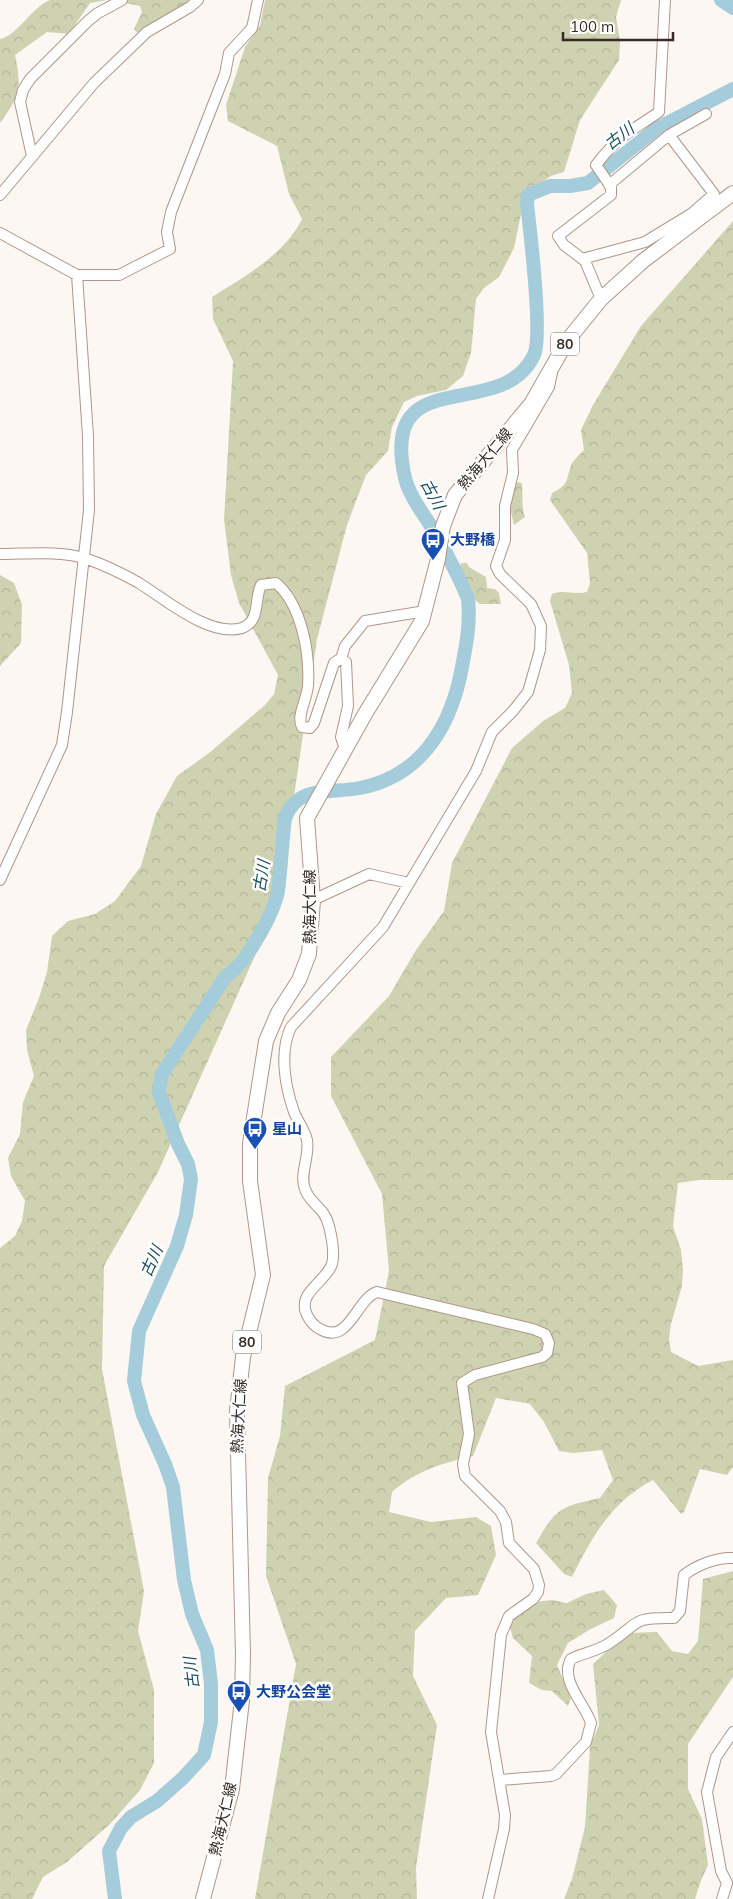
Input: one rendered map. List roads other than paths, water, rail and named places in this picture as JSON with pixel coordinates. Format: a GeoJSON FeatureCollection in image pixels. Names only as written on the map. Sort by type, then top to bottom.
{"type":"FeatureCollection","features":[{"type":"Feature","properties":{"kind":"main road","name":"熱海大仁線"},"geometry":{"type":"LineString","coordinates":[[204,1899],[232,1788],[242,1700],[243,1654],[237,1411],[243,1357],[263,1275],[250,1181],[250,1143],[270,1030],[299,980],[309,954],[313,900],[307,825],[311,809],[415,634],[425,611],[442,534],[455,495],[531,404],[575,329],[601,299],[643,261],[733,193]]}},
{"type":"Feature","properties":{"kind":"street"},"geometry":{"type":"LineString","coordinates":[[32,156],[20,102],[23,90],[30,79],[88,22],[98,13],[122,0]]}},
{"type":"Feature","properties":{"kind":"street"},"geometry":{"type":"LineString","coordinates":[[0,195],[94,83],[147,32],[190,7],[198,0]]}},
{"type":"Feature","properties":{"kind":"street"},"geometry":{"type":"LineString","coordinates":[[0,233],[77,275],[119,275],[170,249],[167,232],[171,212],[225,74],[229,53],[252,28],[258,0]]}},
{"type":"Feature","properties":{"kind":"street"},"geometry":{"type":"LineString","coordinates":[[601,299],[587,265],[582,258],[564,245],[558,236],[611,195],[607,183],[596,165],[616,140],[659,112],[665,0]]}},
{"type":"Feature","properties":{"kind":"street"},"geometry":{"type":"LineString","coordinates":[[607,183],[669,135],[706,114]]}},
{"type":"Feature","properties":{"kind":"street"},"geometry":{"type":"LineString","coordinates":[[582,258],[639,245],[691,214],[713,196],[713,192],[669,135]]}},
{"type":"Feature","properties":{"kind":"street"},"geometry":{"type":"LineString","coordinates":[[0,880],[62,745],[90,510],[88,436],[77,275]]}},
{"type":"Feature","properties":{"kind":"street"},"geometry":{"type":"LineString","coordinates":[[488,1899],[504,1829],[504,1800],[491,1732],[501,1635],[509,1616],[533,1599],[538,1592],[538,1585],[534,1569],[509,1543],[506,1522],[500,1511],[465,1476],[463,1464],[469,1425],[462,1383],[475,1375],[542,1357],[549,1349],[548,1339],[545,1334],[533,1329],[378,1292],[370,1296],[343,1330],[338,1332],[332,1333],[318,1328],[309,1318],[305,1306],[312,1288],[329,1271],[333,1250],[326,1213],[311,1200],[304,1185],[307,1139],[295,1113],[285,1074],[286,1038],[296,1021],[383,927],[476,771],[492,732],[528,692],[536,669],[542,637],[539,617],[531,604],[500,574],[496,566],[505,540],[505,506],[514,474],[512,450],[549,387],[553,367]]}},
{"type":"Feature","properties":{"kind":"street"},"geometry":{"type":"LineString","coordinates":[[0,554],[37,554],[85,558],[138,583],[206,624],[231,630],[244,627],[252,620],[257,610],[261,585],[276,583],[291,599],[307,650],[308,687],[300,720],[302,727],[307,729],[314,722],[334,663],[341,659],[348,642],[368,619],[425,611]]}},
{"type":"Feature","properties":{"kind":"street"},"geometry":{"type":"LineString","coordinates":[[341,659],[346,662],[348,676],[348,706],[341,736],[345,749]]}},
{"type":"Feature","properties":{"kind":"street"},"geometry":{"type":"LineString","coordinates":[[313,900],[369,874],[409,883]]}},
{"type":"Feature","properties":{"kind":"street"},"geometry":{"type":"LineString","coordinates":[[500,1780],[556,1774],[586,1742],[591,1723],[570,1683],[568,1666],[571,1660],[608,1644],[636,1621],[650,1618],[674,1618],[680,1611],[684,1575],[691,1570],[722,1558],[733,1558]]}},
{"type":"Feature","properties":{"kind":"street"},"geometry":{"type":"LineString","coordinates":[[722,1899],[730,1882],[721,1871],[707,1792],[716,1757],[733,1732]]}},
{"type":"Feature","properties":{"kind":"waterway","name":"古川"},"geometry":{"type":"LineString","coordinates":[[721,0],[733,8]]}},
{"type":"Feature","properties":{"kind":"waterway","name":"古川"},"geometry":{"type":"LineString","coordinates":[[115,1899],[109,1851],[121,1828],[131,1817],[157,1801],[183,1778],[204,1755],[211,1722],[211,1684],[207,1650],[192,1614],[184,1580],[173,1487],[143,1415],[134,1381],[139,1331],[177,1246],[186,1215],[191,1179],[188,1164],[178,1144],[159,1092],[162,1074],[226,976],[242,962],[265,925],[278,891],[285,818],[291,807],[298,800],[316,792],[360,788],[398,774],[427,749],[438,733],[455,697],[466,648],[469,619],[468,599],[448,556],[407,485],[401,441],[409,418],[425,405],[496,387],[518,376],[534,355],[537,306],[527,204],[528,195],[550,186],[570,186],[588,183],[656,129],[733,89]]}},
{"type":"Feature","properties":{"kind":"place","name":"大野橋"},"geometry":{"type":"Point","coordinates":[433,561]}},
{"type":"Feature","properties":{"kind":"place","name":"星山"},"geometry":{"type":"Point","coordinates":[255,1150]}},
{"type":"Feature","properties":{"kind":"place","name":"大野公会堂"},"geometry":{"type":"Point","coordinates":[239,1713]}}]}
